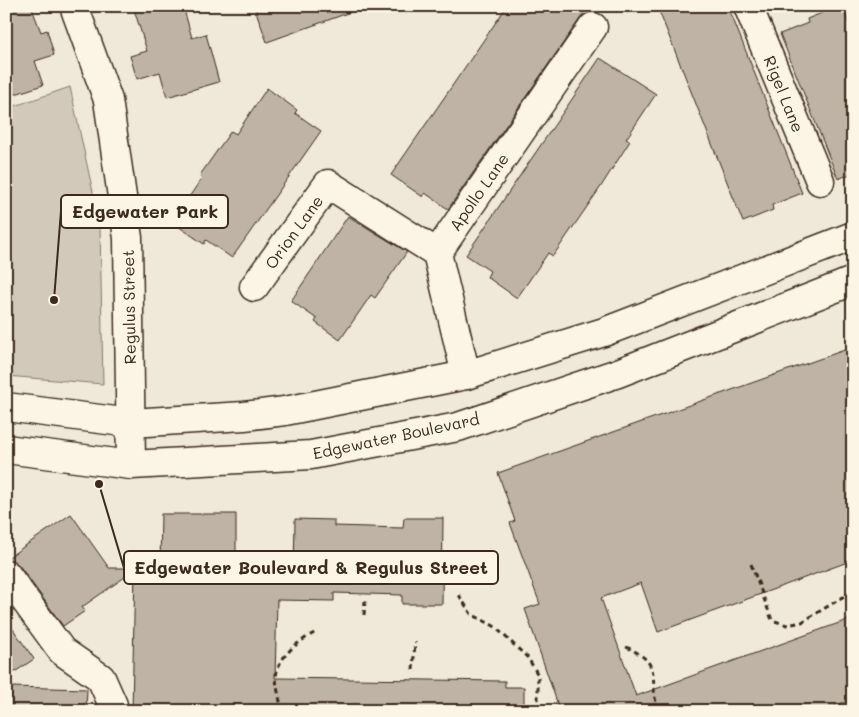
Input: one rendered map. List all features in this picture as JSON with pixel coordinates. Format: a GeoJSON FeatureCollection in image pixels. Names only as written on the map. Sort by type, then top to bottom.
{"type":"FeatureCollection","features":[{"type":"Feature","properties":{"kind":"main road","name":"Regulus Street"},"geometry":{"type":"LineString","coordinates":[[74,6],[108,100],[128,238],[131,465]]}},
{"type":"Feature","properties":{"kind":"main road","name":"Rigel Lane"},"geometry":{"type":"LineString","coordinates":[[748,6],[820,181]]}},
{"type":"Feature","properties":{"kind":"main road","name":"Apollo Lane"},"geometry":{"type":"LineString","coordinates":[[437,253],[593,27]]}},
{"type":"Feature","properties":{"kind":"main road","name":"Orion Lane"},"geometry":{"type":"LineString","coordinates":[[254,287],[328,184],[437,253]]}},
{"type":"Feature","properties":{"kind":"main road"},"geometry":{"type":"LineString","coordinates":[[6,406],[131,423],[285,411],[466,375],[604,332],[853,236]]}},
{"type":"Feature","properties":{"kind":"main road"},"geometry":{"type":"LineString","coordinates":[[437,253],[466,375]]}},
{"type":"Feature","properties":{"kind":"main road","name":"Edgewater Boulevard"},"geometry":{"type":"LineString","coordinates":[[6,449],[131,465],[310,455],[458,427],[618,372],[853,281]]}},
{"type":"Feature","properties":{"kind":"main road"},"geometry":{"type":"LineString","coordinates":[[6,574],[62,651],[101,678],[113,704],[113,711]]}},
{"type":"Feature","properties":{"kind":"path"},"geometry":{"type":"LineString","coordinates":[[751,564],[772,620],[787,625],[813,616],[853,591]]}},
{"type":"Feature","properties":{"kind":"path"},"geometry":{"type":"LineString","coordinates":[[459,595],[471,614],[494,626],[528,658],[538,675],[538,711]]}},
{"type":"Feature","properties":{"kind":"path"},"geometry":{"type":"LineString","coordinates":[[364,615],[365,600]]}},
{"type":"Feature","properties":{"kind":"path"},"geometry":{"type":"LineString","coordinates":[[282,711],[276,677],[283,660],[298,642],[316,632]]}},
{"type":"Feature","properties":{"kind":"path"},"geometry":{"type":"LineString","coordinates":[[413,670],[415,642]]}},
{"type":"Feature","properties":{"kind":"path"},"geometry":{"type":"LineString","coordinates":[[626,647],[643,655],[654,671],[659,711]]}},
{"type":"Feature","properties":{"kind":"shaded area"},"geometry":{"type":"Polygon","coordinates":[[[70,87],[100,224],[103,384],[6,376],[6,109],[70,87]]]}},
{"type":"Feature","properties":{"kind":"building"},"geometry":{"type":"Polygon","coordinates":[[[6,6],[31,6],[41,32],[47,30],[54,55],[35,61],[43,85],[6,97],[6,6]]]}},
{"type":"Feature","properties":{"kind":"building"},"geometry":{"type":"Polygon","coordinates":[[[133,6],[183,6],[192,38],[206,34],[219,82],[167,97],[160,72],[137,79],[130,56],[147,51],[133,6]]]}},
{"type":"Feature","properties":{"kind":"building"},"geometry":{"type":"Polygon","coordinates":[[[254,6],[358,6],[359,9],[267,42],[254,6]]]}},
{"type":"Feature","properties":{"kind":"building"},"geometry":{"type":"Polygon","coordinates":[[[507,6],[573,6],[584,13],[448,209],[425,193],[423,197],[391,175],[507,6]]]}},
{"type":"Feature","properties":{"kind":"building"},"geometry":{"type":"Polygon","coordinates":[[[657,6],[728,6],[802,193],[772,205],[773,210],[743,222],[657,6]]]}},
{"type":"Feature","properties":{"kind":"building"},"geometry":{"type":"Polygon","coordinates":[[[842,6],[853,34],[853,173],[838,179],[780,34],[808,23],[807,19],[842,6]]]}},
{"type":"Feature","properties":{"kind":"building"},"geometry":{"type":"Polygon","coordinates":[[[600,58],[656,94],[626,139],[630,141],[600,188],[553,256],[548,253],[517,298],[487,277],[490,271],[466,255],[600,58]]]}},
{"type":"Feature","properties":{"kind":"building"},"geometry":{"type":"Polygon","coordinates":[[[267,88],[297,110],[295,113],[321,131],[232,258],[206,240],[204,244],[172,222],[202,178],[200,175],[231,131],[236,134],[267,88]]]}},
{"type":"Feature","properties":{"kind":"building"},"geometry":{"type":"Polygon","coordinates":[[[348,216],[407,252],[375,298],[371,295],[340,340],[315,322],[317,319],[291,301],[348,216]]]}},
{"type":"Feature","properties":{"kind":"building"},"geometry":{"type":"Polygon","coordinates":[[[853,347],[853,560],[658,632],[641,583],[601,598],[636,696],[853,618],[853,699],[821,711],[560,711],[525,609],[540,604],[510,523],[515,521],[498,473],[853,347]]]}},
{"type":"Feature","properties":{"kind":"building"},"geometry":{"type":"Polygon","coordinates":[[[71,514],[109,568],[160,568],[161,514],[236,514],[236,571],[294,572],[295,519],[334,520],[334,526],[403,528],[404,518],[443,518],[442,604],[402,604],[402,595],[334,593],[334,601],[277,600],[275,678],[505,681],[505,687],[524,687],[524,711],[132,711],[135,570],[82,607],[85,611],[63,626],[19,565],[6,559],[71,514]]]}},
{"type":"Feature","properties":{"kind":"building"},"geometry":{"type":"Polygon","coordinates":[[[6,619],[34,659],[6,678],[6,619]]]}},
{"type":"Feature","properties":{"kind":"building"},"geometry":{"type":"Polygon","coordinates":[[[11,687],[87,689],[86,711],[11,711],[11,687]]]}},
{"type":"Feature","properties":{"kind":"place","name":"Edgewater Park"},"geometry":{"type":"Point","coordinates":[54,300]}},
{"type":"Feature","properties":{"kind":"place","name":"Edgewater Boulevard & Regulus Street"},"geometry":{"type":"Point","coordinates":[99,484]}}]}
